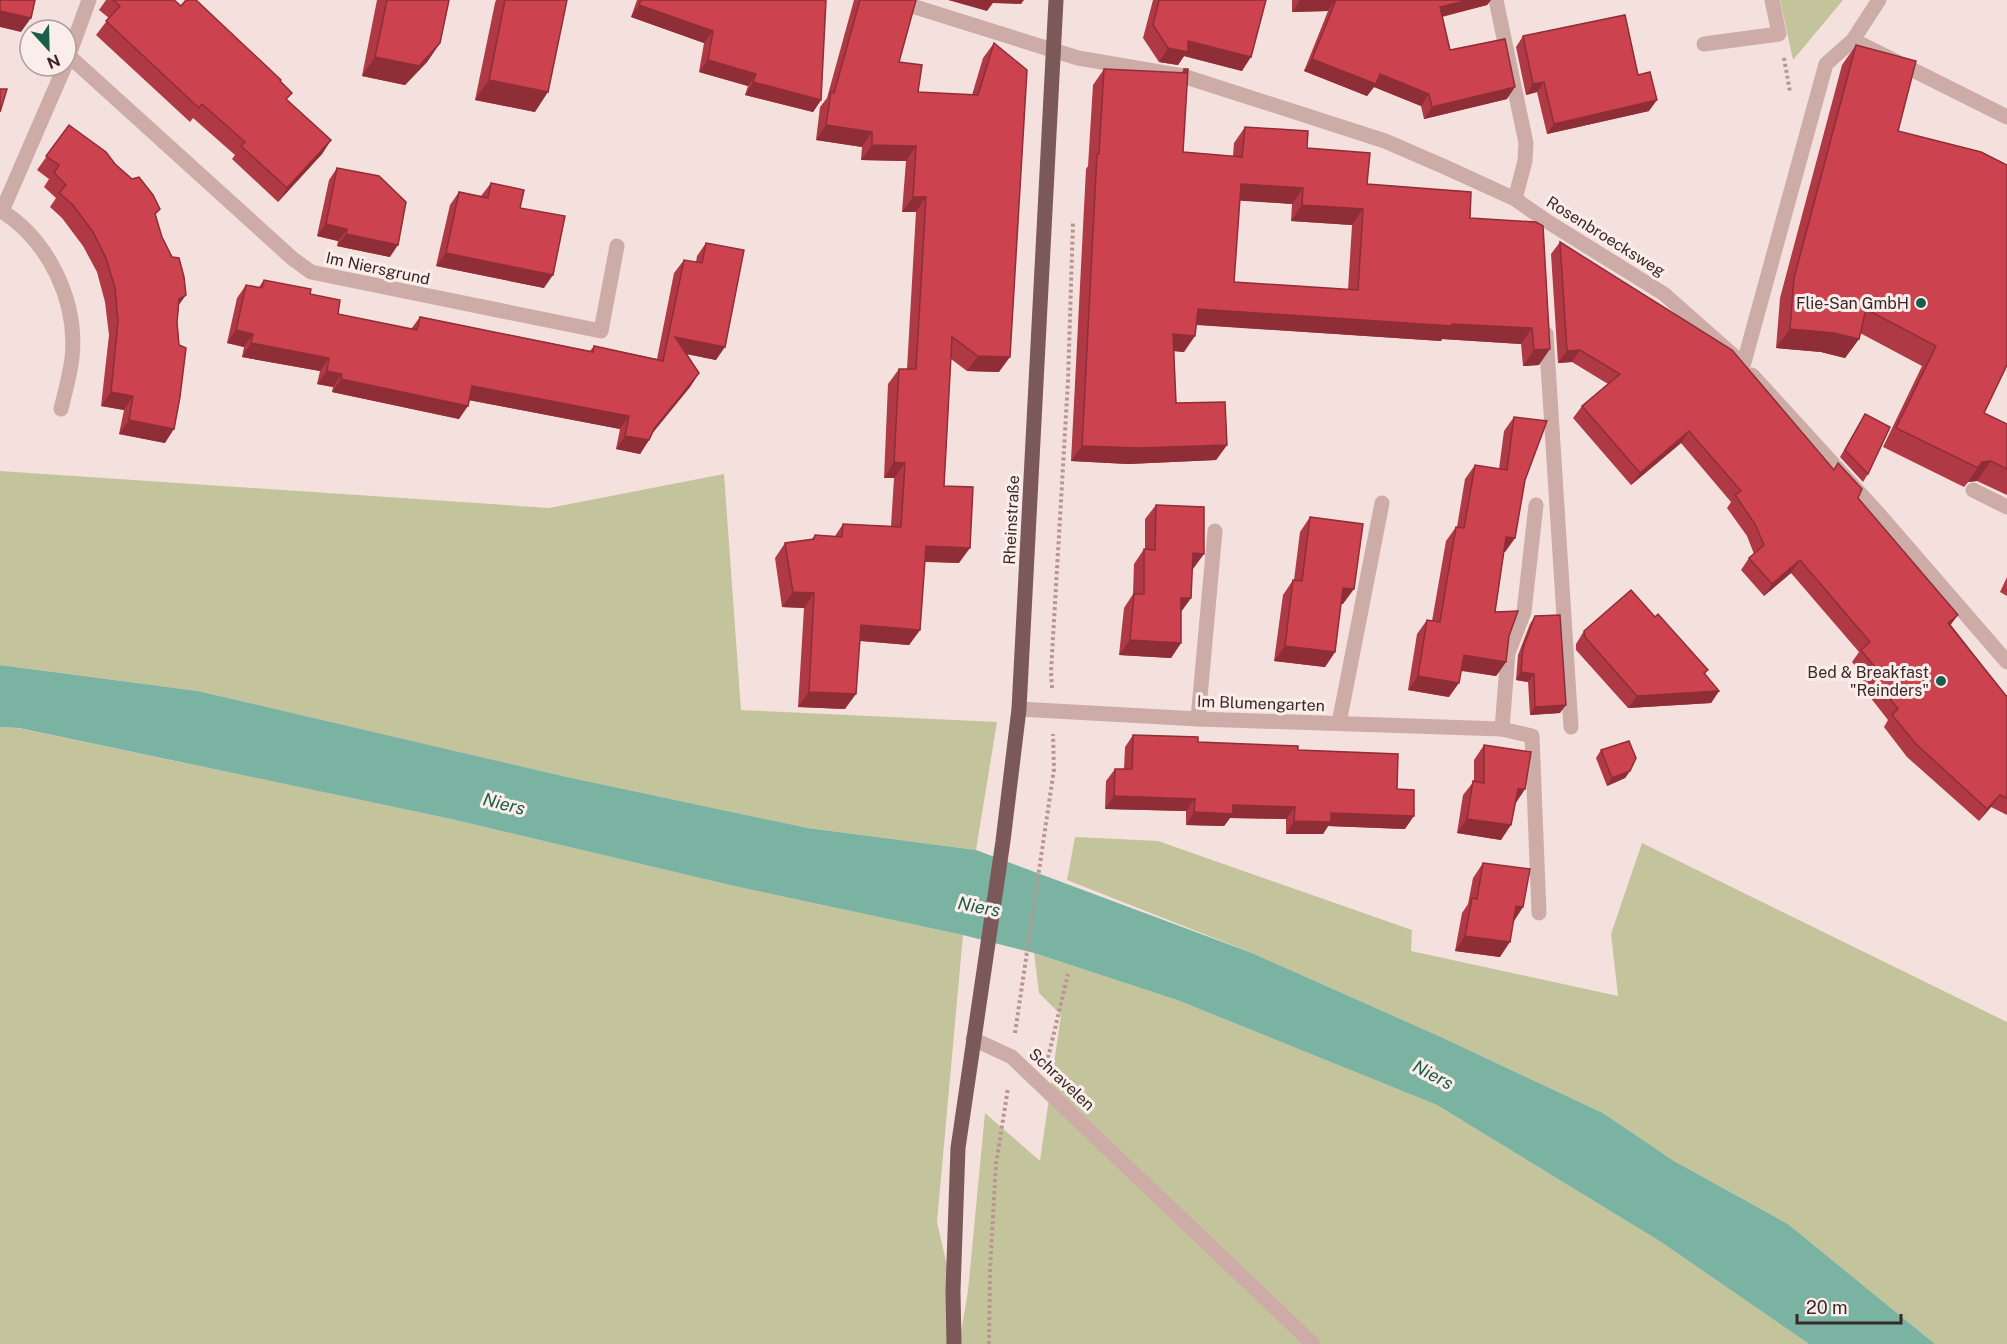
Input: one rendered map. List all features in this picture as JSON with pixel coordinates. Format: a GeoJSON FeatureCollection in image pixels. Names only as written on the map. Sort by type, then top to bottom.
{"type":"FeatureCollection","features":[{"type":"Feature","properties":{"kind":"main road","name":"Rheinstraße"},"geometry":{"type":"LineString","coordinates":[[973,1039],[1003,841],[1019,709],[1056,0]]}},
{"type":"Feature","properties":{"kind":"main road"},"geometry":{"type":"LineString","coordinates":[[954,1344],[953,1291],[958,1148],[973,1039]]}},
{"type":"Feature","properties":{"kind":"street"},"geometry":{"type":"LineString","coordinates":[[78,31],[89,0]]}},
{"type":"Feature","properties":{"kind":"street","name":"Rosenbroecksweg"},"geometry":{"type":"LineString","coordinates":[[893,0],[1078,58],[1183,76],[1385,141],[1515,199],[1664,294],[1729,351],[1877,512],[2007,662]]}},
{"type":"Feature","properties":{"kind":"street"},"geometry":{"type":"LineString","coordinates":[[1496,0],[1526,143],[1525,161],[1515,199]]}},
{"type":"Feature","properties":{"kind":"street"},"geometry":{"type":"LineString","coordinates":[[1704,44],[1779,34],[1772,0]]}},
{"type":"Feature","properties":{"kind":"street"},"geometry":{"type":"LineString","coordinates":[[1743,366],[1826,64],[1854,40],[1878,0]]}},
{"type":"Feature","properties":{"kind":"street"},"geometry":{"type":"LineString","coordinates":[[1854,40],[2007,117]]}},
{"type":"Feature","properties":{"kind":"street","name":"Im Niersgrund"},"geometry":{"type":"LineString","coordinates":[[78,72],[293,259],[311,272],[600,331],[617,246]]}},
{"type":"Feature","properties":{"kind":"street"},"geometry":{"type":"LineString","coordinates":[[60,78],[1,211],[22,226],[41,249],[57,272],[68,305],[72,334],[72,359],[61,409]]}},
{"type":"Feature","properties":{"kind":"street"},"geometry":{"type":"LineString","coordinates":[[1542,237],[1545,220]]}},
{"type":"Feature","properties":{"kind":"street"},"geometry":{"type":"LineString","coordinates":[[1545,316],[1571,727]]}},
{"type":"Feature","properties":{"kind":"street"},"geometry":{"type":"LineString","coordinates":[[1973,490],[2007,507]]}},
{"type":"Feature","properties":{"kind":"street"},"geometry":{"type":"LineString","coordinates":[[1339,723],[1382,503]]}},
{"type":"Feature","properties":{"kind":"street"},"geometry":{"type":"LineString","coordinates":[[1502,729],[1508,653],[1524,612],[1536,505]]}},
{"type":"Feature","properties":{"kind":"street"},"geometry":{"type":"LineString","coordinates":[[1198,719],[1215,531]]}},
{"type":"Feature","properties":{"kind":"street","name":"Im Blumengarten"},"geometry":{"type":"LineString","coordinates":[[1019,709],[1198,719],[1502,729],[1532,736],[1539,913]]}},
{"type":"Feature","properties":{"kind":"street","name":"Schravelen"},"geometry":{"type":"LineString","coordinates":[[973,1039],[1012,1058],[1040,1082],[1312,1344]]}},
{"type":"Feature","properties":{"kind":"path"},"geometry":{"type":"LineString","coordinates":[[989,1344],[990,1270],[996,1164],[1054,769],[1051,672],[1068,381],[1073,213]]}},
{"type":"Feature","properties":{"kind":"path"},"geometry":{"type":"LineString","coordinates":[[1040,1082],[1052,1045],[1068,974]]}},
{"type":"Feature","properties":{"kind":"shaded area"},"geometry":{"type":"Polygon","coordinates":[[[1780,0],[1843,0],[1793,60],[1780,0]]]}},
{"type":"Feature","properties":{"kind":"shaded area"},"geometry":{"type":"Polygon","coordinates":[[[0,471],[549,508],[724,474],[741,710],[997,722],[976,850],[808,828],[567,777],[198,691],[0,665],[0,471]]]}},
{"type":"Feature","properties":{"kind":"shaded area"},"geometry":{"type":"Polygon","coordinates":[[[0,727],[18,728],[451,819],[734,886],[963,935],[937,1222],[953,1291],[952,1344],[0,1344],[0,727]]]}},
{"type":"Feature","properties":{"kind":"shaded area"},"geometry":{"type":"Polygon","coordinates":[[[1075,837],[1158,841],[1412,930],[1411,951],[1618,996],[1611,934],[1642,843],[2007,1022],[2007,1344],[1935,1344],[1788,1224],[1674,1161],[1603,1113],[1441,1037],[1252,953],[1067,880],[1075,837]]]}},
{"type":"Feature","properties":{"kind":"shaded area"},"geometry":{"type":"Polygon","coordinates":[[[1034,953],[1177,1000],[1437,1105],[1661,1242],[1809,1344],[959,1344],[968,1291],[985,1113],[1040,1161],[1061,1015],[1039,993],[1034,953]]]}},
{"type":"Feature","properties":{"kind":"water","name":"Niers"},"geometry":{"type":"Polygon","coordinates":[[[0,665],[198,691],[567,777],[808,828],[976,850],[1252,953],[1441,1037],[1603,1113],[1674,1161],[1788,1224],[1935,1344],[1809,1344],[1661,1242],[1437,1105],[1177,1000],[1034,953],[963,935],[734,886],[451,819],[19,728],[0,727],[0,665]]]}},
{"type":"Feature","properties":{"kind":"building"},"geometry":{"type":"Polygon","coordinates":[[[0,0],[35,0],[31,18],[0,11],[0,0]]]}},
{"type":"Feature","properties":{"kind":"building"},"geometry":{"type":"Polygon","coordinates":[[[113,0],[174,0],[181,6],[186,0],[196,0],[281,80],[292,93],[286,99],[331,140],[287,188],[241,146],[245,142],[202,104],[199,108],[106,21],[120,6],[113,0]]]}},
{"type":"Feature","properties":{"kind":"building"},"geometry":{"type":"Polygon","coordinates":[[[387,0],[449,0],[440,43],[419,66],[375,57],[387,0]]]}},
{"type":"Feature","properties":{"kind":"building"},"geometry":{"type":"Polygon","coordinates":[[[505,0],[567,0],[548,92],[489,80],[505,0]]]}},
{"type":"Feature","properties":{"kind":"building"},"geometry":{"type":"Polygon","coordinates":[[[641,0],[826,0],[821,100],[753,82],[756,74],[708,60],[713,31],[639,5],[641,0]]]}},
{"type":"Feature","properties":{"kind":"building"},"geometry":{"type":"Polygon","coordinates":[[[860,0],[916,0],[899,62],[922,65],[918,92],[978,95],[994,43],[1027,70],[1010,357],[978,356],[952,337],[944,486],[973,487],[970,548],[926,546],[920,630],[861,625],[856,694],[809,692],[814,593],[793,592],[785,543],[814,539],[815,535],[842,537],[843,524],[901,527],[905,463],[894,462],[899,369],[916,369],[926,197],[913,197],[916,146],[872,145],[872,132],[826,125],[831,92],[834,93],[860,0]]]}},
{"type":"Feature","properties":{"kind":"building"},"geometry":{"type":"Polygon","coordinates":[[[1159,0],[1266,0],[1251,57],[1188,41],[1188,52],[1168,48],[1153,25],[1159,0]]]}},
{"type":"Feature","properties":{"kind":"building"},"geometry":{"type":"Polygon","coordinates":[[[1336,0],[1469,0],[1440,7],[1450,50],[1505,39],[1515,87],[1432,107],[1429,94],[1380,74],[1376,84],[1312,59],[1336,0]]]}},
{"type":"Feature","properties":{"kind":"building"},"geometry":{"type":"Polygon","coordinates":[[[1625,15],[1638,75],[1650,72],[1657,100],[1554,124],[1544,82],[1533,84],[1523,36],[1625,15]]]}},
{"type":"Feature","properties":{"kind":"building"},"geometry":{"type":"Polygon","coordinates":[[[1856,45],[1916,61],[1898,131],[1981,152],[2007,165],[2007,365],[1984,413],[2007,424],[2007,469],[1991,461],[1982,462],[1978,468],[1896,428],[1936,346],[1866,309],[1859,339],[1834,333],[1790,329],[1794,278],[1856,45]]]}},
{"type":"Feature","properties":{"kind":"building"},"geometry":{"type":"Polygon","coordinates":[[[1104,69],[1187,73],[1184,69],[1188,69],[1183,152],[1242,157],[1245,127],[1308,131],[1307,148],[1370,153],[1367,184],[1471,192],[1470,218],[1536,222],[1543,226],[1550,349],[1534,350],[1532,328],[1452,324],[1452,326],[1198,309],[1195,336],[1173,334],[1176,403],[1225,402],[1227,445],[1139,448],[1082,446],[1097,154],[1099,154],[1104,69]],[[1241,184],[1234,282],[1358,290],[1363,209],[1302,205],[1303,188],[1241,184]]]}},
{"type":"Feature","properties":{"kind":"building"},"geometry":{"type":"Polygon","coordinates":[[[0,89],[7,89],[0,112],[0,89]]]}},
{"type":"Feature","properties":{"kind":"building"},"geometry":{"type":"Polygon","coordinates":[[[69,125],[106,152],[115,164],[132,179],[139,177],[153,195],[160,209],[155,214],[162,237],[172,257],[179,258],[186,295],[179,299],[177,322],[179,345],[186,348],[174,429],[129,420],[133,396],[111,392],[118,321],[115,288],[106,258],[93,232],[72,204],[59,193],[66,185],[54,173],[59,165],[46,156],[69,125]]]}},
{"type":"Feature","properties":{"kind":"building"},"geometry":{"type":"Polygon","coordinates":[[[337,168],[379,176],[406,202],[398,245],[346,234],[347,229],[326,224],[337,168]]]}},
{"type":"Feature","properties":{"kind":"building"},"geometry":{"type":"Polygon","coordinates":[[[491,183],[524,190],[520,208],[565,216],[553,275],[446,253],[459,192],[488,198],[491,183]]]}},
{"type":"Feature","properties":{"kind":"building"},"geometry":{"type":"Polygon","coordinates":[[[1560,242],[1732,350],[1834,470],[1838,463],[1862,489],[1858,498],[1958,615],[1948,623],[2007,697],[2007,798],[2000,795],[1987,809],[1916,744],[1892,715],[1898,709],[1868,671],[1874,666],[1861,650],[1870,642],[1800,560],[1772,584],[1749,558],[1764,545],[1755,524],[1735,495],[1741,491],[1689,431],[1640,473],[1582,406],[1620,374],[1580,350],[1567,351],[1560,242]]]}},
{"type":"Feature","properties":{"kind":"building"},"geometry":{"type":"Polygon","coordinates":[[[706,243],[744,250],[725,347],[675,337],[699,373],[654,429],[649,440],[625,436],[629,416],[472,386],[468,406],[341,379],[342,374],[327,371],[329,358],[251,343],[253,334],[236,330],[246,285],[262,288],[264,280],[311,289],[310,294],[340,300],[338,314],[417,330],[420,317],[593,352],[594,346],[663,361],[684,260],[702,263],[706,243]]]}},
{"type":"Feature","properties":{"kind":"building"},"geometry":{"type":"Polygon","coordinates":[[[1865,414],[1890,427],[1868,474],[1845,450],[1865,414]]]}},
{"type":"Feature","properties":{"kind":"building"},"geometry":{"type":"Polygon","coordinates":[[[1514,417],[1547,421],[1525,480],[1515,538],[1506,537],[1495,612],[1518,611],[1509,636],[1506,662],[1464,655],[1459,683],[1418,676],[1427,620],[1440,622],[1456,527],[1464,528],[1475,465],[1507,470],[1514,417]]]}},
{"type":"Feature","properties":{"kind":"building"},"geometry":{"type":"Polygon","coordinates":[[[1156,505],[1204,507],[1204,554],[1193,553],[1191,598],[1181,598],[1181,643],[1130,640],[1134,594],[1144,594],[1144,549],[1155,550],[1156,505]]]}},
{"type":"Feature","properties":{"kind":"building"},"geometry":{"type":"Polygon","coordinates":[[[1310,517],[1363,524],[1354,589],[1343,588],[1335,652],[1285,646],[1293,580],[1302,581],[1310,517]]]}},
{"type":"Feature","properties":{"kind":"building"},"geometry":{"type":"Polygon","coordinates":[[[1631,590],[1655,617],[1658,614],[1708,670],[1704,673],[1719,691],[1637,696],[1585,637],[1584,631],[1631,590]]]}},
{"type":"Feature","properties":{"kind":"building"},"geometry":{"type":"Polygon","coordinates":[[[1560,615],[1566,705],[1535,707],[1534,674],[1521,672],[1523,648],[1535,616],[1560,615]]]}},
{"type":"Feature","properties":{"kind":"building"},"geometry":{"type":"Polygon","coordinates":[[[1133,735],[1198,737],[1198,742],[1298,746],[1298,750],[1398,754],[1397,789],[1414,790],[1414,816],[1331,813],[1331,822],[1294,821],[1295,807],[1233,805],[1233,814],[1194,812],[1195,799],[1114,796],[1115,769],[1132,769],[1133,735]]]}},
{"type":"Feature","properties":{"kind":"building"},"geometry":{"type":"Polygon","coordinates":[[[1629,741],[1636,758],[1630,771],[1612,778],[1601,750],[1629,741]]]}},
{"type":"Feature","properties":{"kind":"building"},"geometry":{"type":"Polygon","coordinates":[[[1484,745],[1531,752],[1525,789],[1518,789],[1511,825],[1467,819],[1473,781],[1484,783],[1484,745]]]}},
{"type":"Feature","properties":{"kind":"building"},"geometry":{"type":"Polygon","coordinates":[[[1483,863],[1530,869],[1523,907],[1516,906],[1510,942],[1465,936],[1472,898],[1477,899],[1483,863]]]}},
{"type":"Feature","properties":{"kind":"place","name":"Flie-San GmbH"},"geometry":{"type":"Point","coordinates":[1921,303]}},
{"type":"Feature","properties":{"kind":"place","name":"Bed & Breakfast \"Reinders\""},"geometry":{"type":"Point","coordinates":[1941,681]}}]}
